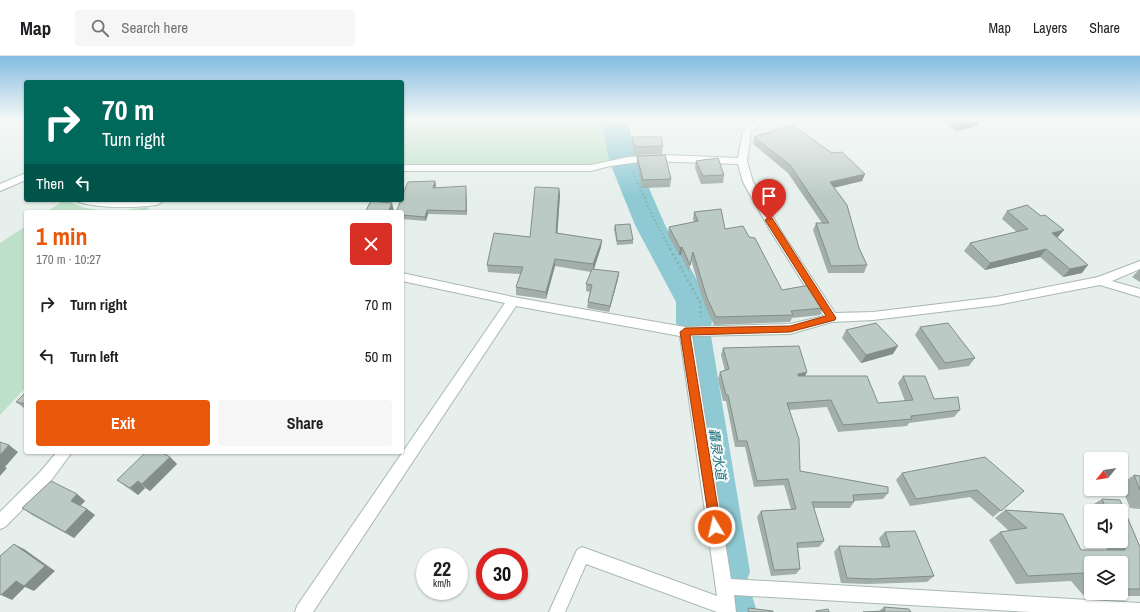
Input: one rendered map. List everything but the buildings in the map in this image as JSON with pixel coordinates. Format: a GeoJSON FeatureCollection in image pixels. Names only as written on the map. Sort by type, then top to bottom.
{"type":"FeatureCollection","features":[{"type":"Feature","properties":{"kind":"street"},"geometry":{"type":"LineString","coordinates":[[745,145],[742,161],[748,182],[776,232],[832,318]]}},
{"type":"Feature","properties":{"kind":"street"},"geometry":{"type":"LineString","coordinates":[[404,168],[591,168],[610,162],[672,158],[742,161]]}},
{"type":"Feature","properties":{"kind":"street"},"geometry":{"type":"LineString","coordinates":[[0,188],[24,177]]}},
{"type":"Feature","properties":{"kind":"street"},"geometry":{"type":"LineString","coordinates":[[88,202],[122,206],[157,205]]}},
{"type":"Feature","properties":{"kind":"street"},"geometry":{"type":"LineString","coordinates":[[404,277],[513,301],[685,332],[790,329],[832,318],[873,316],[997,302],[1100,281],[1140,265]]}},
{"type":"Feature","properties":{"kind":"street"},"geometry":{"type":"LineString","coordinates":[[1100,281],[1140,293]]}},
{"type":"Feature","properties":{"kind":"street"},"geometry":{"type":"LineString","coordinates":[[303,612],[513,301]]}},
{"type":"Feature","properties":{"kind":"street"},"geometry":{"type":"LineString","coordinates":[[557,612],[582,555],[728,610],[685,332]]}},
{"type":"Feature","properties":{"kind":"street"},"geometry":{"type":"LineString","coordinates":[[0,522],[45,477],[62,454]]}},
{"type":"Feature","properties":{"kind":"street"},"geometry":{"type":"LineString","coordinates":[[725,587],[1140,611]]}},
{"type":"Feature","properties":{"kind":"path"},"geometry":{"type":"LineString","coordinates":[[627,160],[653,217],[700,302],[702,331]]}},
{"type":"Feature","properties":{"kind":"green space"},"geometry":{"type":"Polygon","coordinates":[[[404,145],[615,145],[619,159],[608,160],[592,166],[404,165],[404,145]]]}},
{"type":"Feature","properties":{"kind":"green space"},"geometry":{"type":"Polygon","coordinates":[[[62,202],[70,202],[85,208],[98,210],[49,210],[62,202]]]}},
{"type":"Feature","properties":{"kind":"green space"},"geometry":{"type":"Polygon","coordinates":[[[148,207],[149,210],[126,210],[148,207]]]}},
{"type":"Feature","properties":{"kind":"green space"},"geometry":{"type":"Polygon","coordinates":[[[24,227],[24,389],[0,415],[0,243],[24,227]]]}},
{"type":"Feature","properties":{"kind":"waterway"},"geometry":{"type":"LineString","coordinates":[[620,145],[624,163],[650,225],[693,302],[694,323]]}},
{"type":"Feature","properties":{"kind":"waterway","name":"轟泉水道"},"geometry":{"type":"LineString","coordinates":[[700,336],[736,572]]}},
{"type":"Feature","properties":{"kind":"waterway","name":"轟泉水道"},"geometry":{"type":"LineString","coordinates":[[740,599],[743,612]]}},
{"type":"Feature","properties":{"kind":"route"},"geometry":{"type":"LineString","coordinates":[[715,527],[685,332],[790,329],[832,318],[769,220]]}}]}
